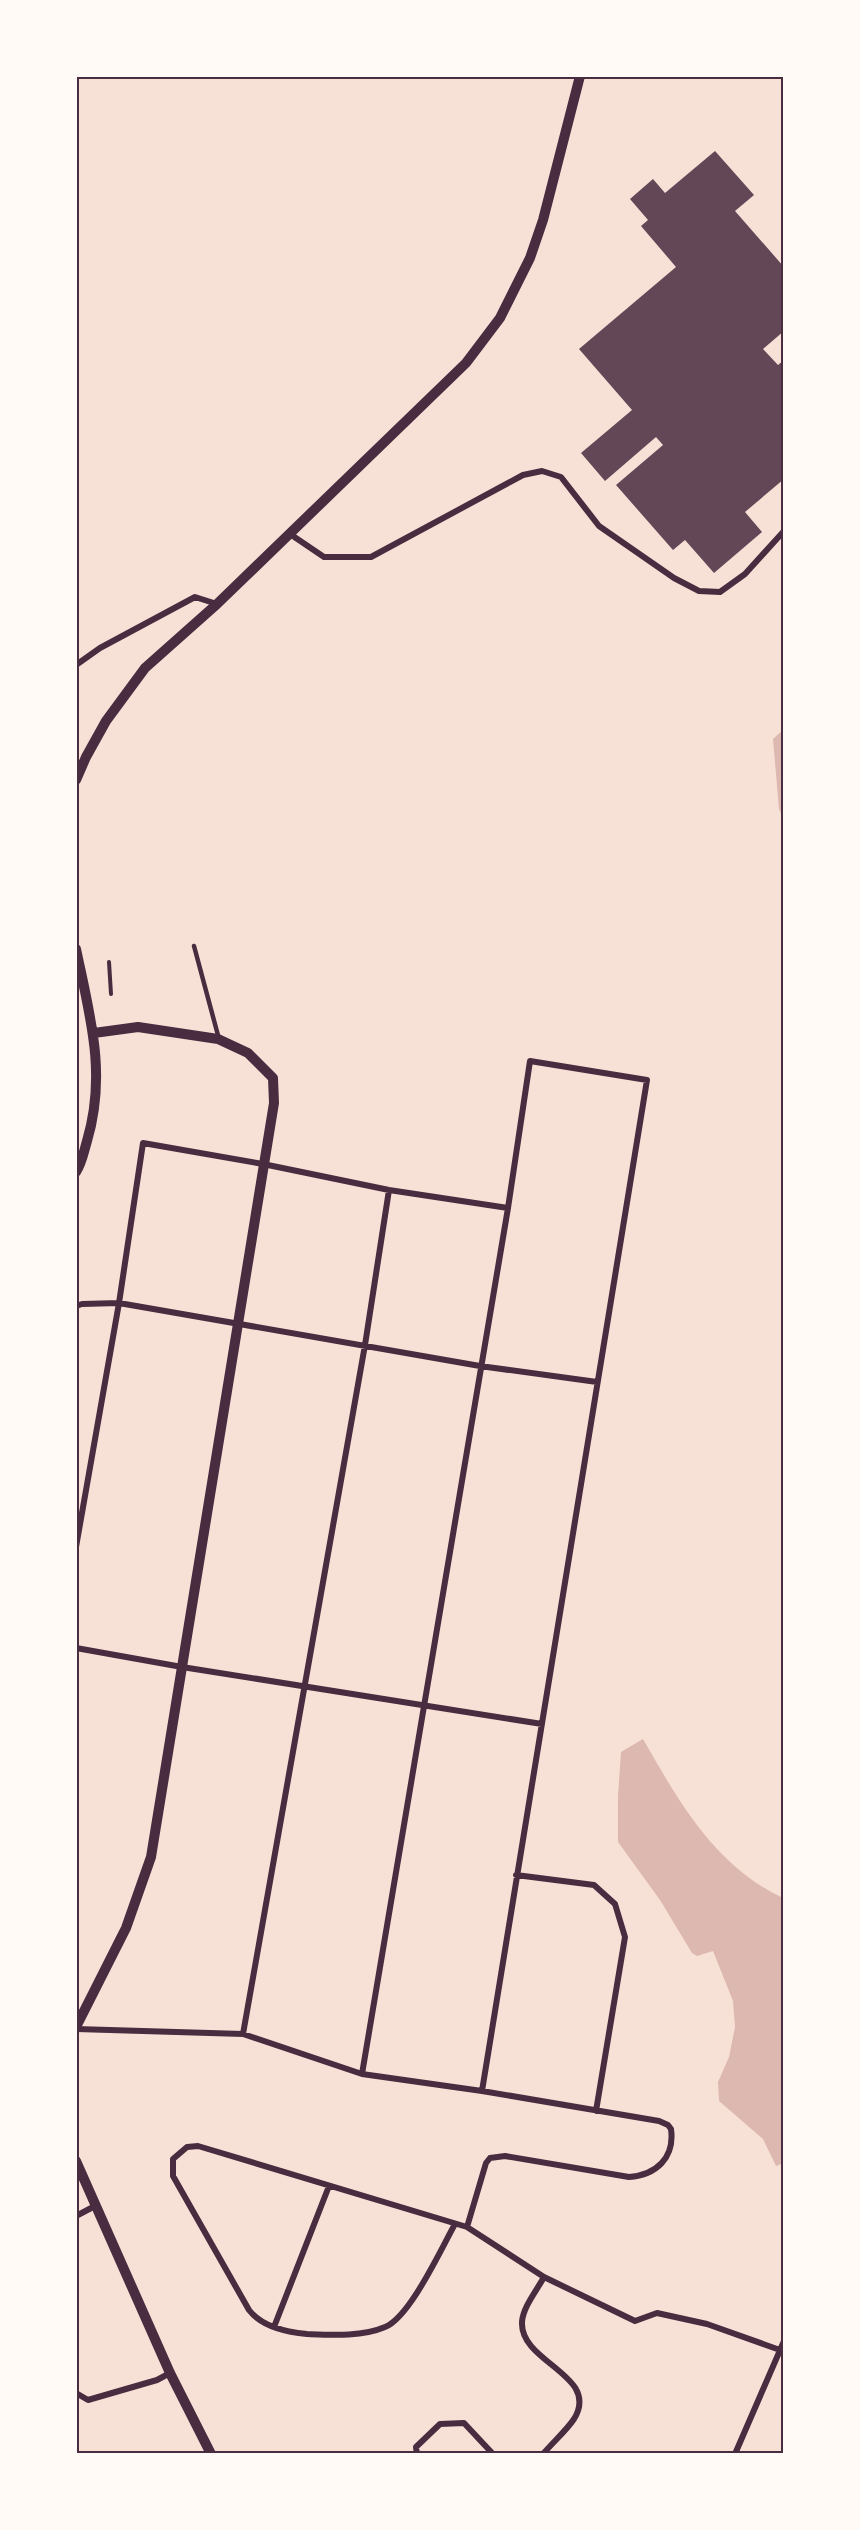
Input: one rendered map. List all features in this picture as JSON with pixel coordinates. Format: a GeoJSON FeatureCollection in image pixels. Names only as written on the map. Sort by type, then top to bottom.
{"type":"FeatureCollection","features":[{"type":"Feature","properties":{"kind":"street"},"geometry":{"type":"LineString","coordinates":[[76,780],[106,721],[145,668],[217,604],[466,363],[500,318],[530,258],[540,230],[580,76]]}},
{"type":"Feature","properties":{"kind":"street"},"geometry":{"type":"LineString","coordinates":[[290,534],[324,557],[371,557],[523,475],[542,471],[561,477],[599,526],[674,578],[699,591],[720,592],[745,574],[783,531]]}},
{"type":"Feature","properties":{"kind":"street"},"geometry":{"type":"LineString","coordinates":[[76,665],[100,648],[195,597],[217,604]]}},
{"type":"Feature","properties":{"kind":"street"},"geometry":{"type":"LineString","coordinates":[[76,949],[94,1033],[98,1071],[93,1120],[76,1172]]}},
{"type":"Feature","properties":{"kind":"street"},"geometry":{"type":"LineString","coordinates":[[94,1033],[138,1027],[220,1040],[248,1053],[273,1078],[274,1103],[236,1324],[151,1857],[126,1928],[76,2028],[243,2034],[362,2074],[482,2091],[659,2121],[668,2125],[672,2136],[665,2162],[649,2172],[629,2177],[497,2156],[486,2163],[467,2228]]}},
{"type":"Feature","properties":{"kind":"street"},"geometry":{"type":"LineString","coordinates":[[362,2074],[508,1208],[530,1061],[647,1080],[482,2091]]}},
{"type":"Feature","properties":{"kind":"street"},"geometry":{"type":"LineString","coordinates":[[76,1547],[119,1303],[143,1143],[263,1164],[389,1190],[508,1208]]}},
{"type":"Feature","properties":{"kind":"street"},"geometry":{"type":"LineString","coordinates":[[243,2034],[389,1190]]}},
{"type":"Feature","properties":{"kind":"street"},"geometry":{"type":"LineString","coordinates":[[76,1306],[119,1303],[480,1366],[597,1382]]}},
{"type":"Feature","properties":{"kind":"street"},"geometry":{"type":"LineString","coordinates":[[76,1648],[542,1724]]}},
{"type":"Feature","properties":{"kind":"street"},"geometry":{"type":"LineString","coordinates":[[516,1875],[594,1885],[615,1904],[625,1937],[596,2111]]}},
{"type":"Feature","properties":{"kind":"street"},"geometry":{"type":"LineString","coordinates":[[455,2224],[407,2308],[387,2327],[329,2335],[290,2332],[258,2320],[249,2310],[173,2176],[173,2159],[187,2147],[198,2146],[455,2224],[467,2228],[544,2277],[635,2321],[657,2313],[707,2324],[780,2350]]}},
{"type":"Feature","properties":{"kind":"street"},"geometry":{"type":"LineString","coordinates":[[76,2161],[170,2373],[211,2454]]}},
{"type":"Feature","properties":{"kind":"street"},"geometry":{"type":"LineString","coordinates":[[274,2327],[329,2186]]}},
{"type":"Feature","properties":{"kind":"street"},"geometry":{"type":"LineString","coordinates":[[76,2217],[95,2206]]}},
{"type":"Feature","properties":{"kind":"street"},"geometry":{"type":"LineString","coordinates":[[543,2454],[574,2419],[579,2404],[576,2386],[532,2347],[524,2335],[522,2324],[524,2315],[544,2277]]}},
{"type":"Feature","properties":{"kind":"street"},"geometry":{"type":"LineString","coordinates":[[735,2454],[783,2341]]}},
{"type":"Feature","properties":{"kind":"street"},"geometry":{"type":"LineString","coordinates":[[76,2392],[88,2400],[157,2380],[170,2373]]}},
{"type":"Feature","properties":{"kind":"street"},"geometry":{"type":"LineString","coordinates":[[417,2454],[416,2447],[440,2424],[464,2423],[493,2454]]}},
{"type":"Feature","properties":{"kind":"lane"},"geometry":{"type":"LineString","coordinates":[[195,946],[220,1040]]}},
{"type":"Feature","properties":{"kind":"path"},"geometry":{"type":"LineString","coordinates":[[109,962],[111,994]]}},
{"type":"Feature","properties":{"kind":"shaded area"},"geometry":{"type":"Polygon","coordinates":[[[783,730],[783,817],[779,809],[773,739],[783,730]]]}},
{"type":"Feature","properties":{"kind":"shaded area"},"geometry":{"type":"Polygon","coordinates":[[[643,1739],[685,1809],[718,1850],[759,1885],[783,1898],[784,2163],[776,2166],[763,2139],[719,2101],[718,2082],[729,2057],[735,2027],[733,2001],[713,1951],[697,1956],[692,1953],[660,1900],[618,1842],[621,1752],[643,1739]]]}},
{"type":"Feature","properties":{"kind":"building"},"geometry":{"type":"Polygon","coordinates":[[[715,151],[754,195],[735,211],[784,267],[784,331],[763,349],[778,365],[784,360],[784,479],[745,512],[762,532],[714,573],[685,540],[673,550],[616,485],[663,445],[656,437],[605,481],[581,453],[632,410],[579,349],[676,267],[641,226],[648,220],[630,199],[653,179],[665,193],[715,151]]]}}]}
